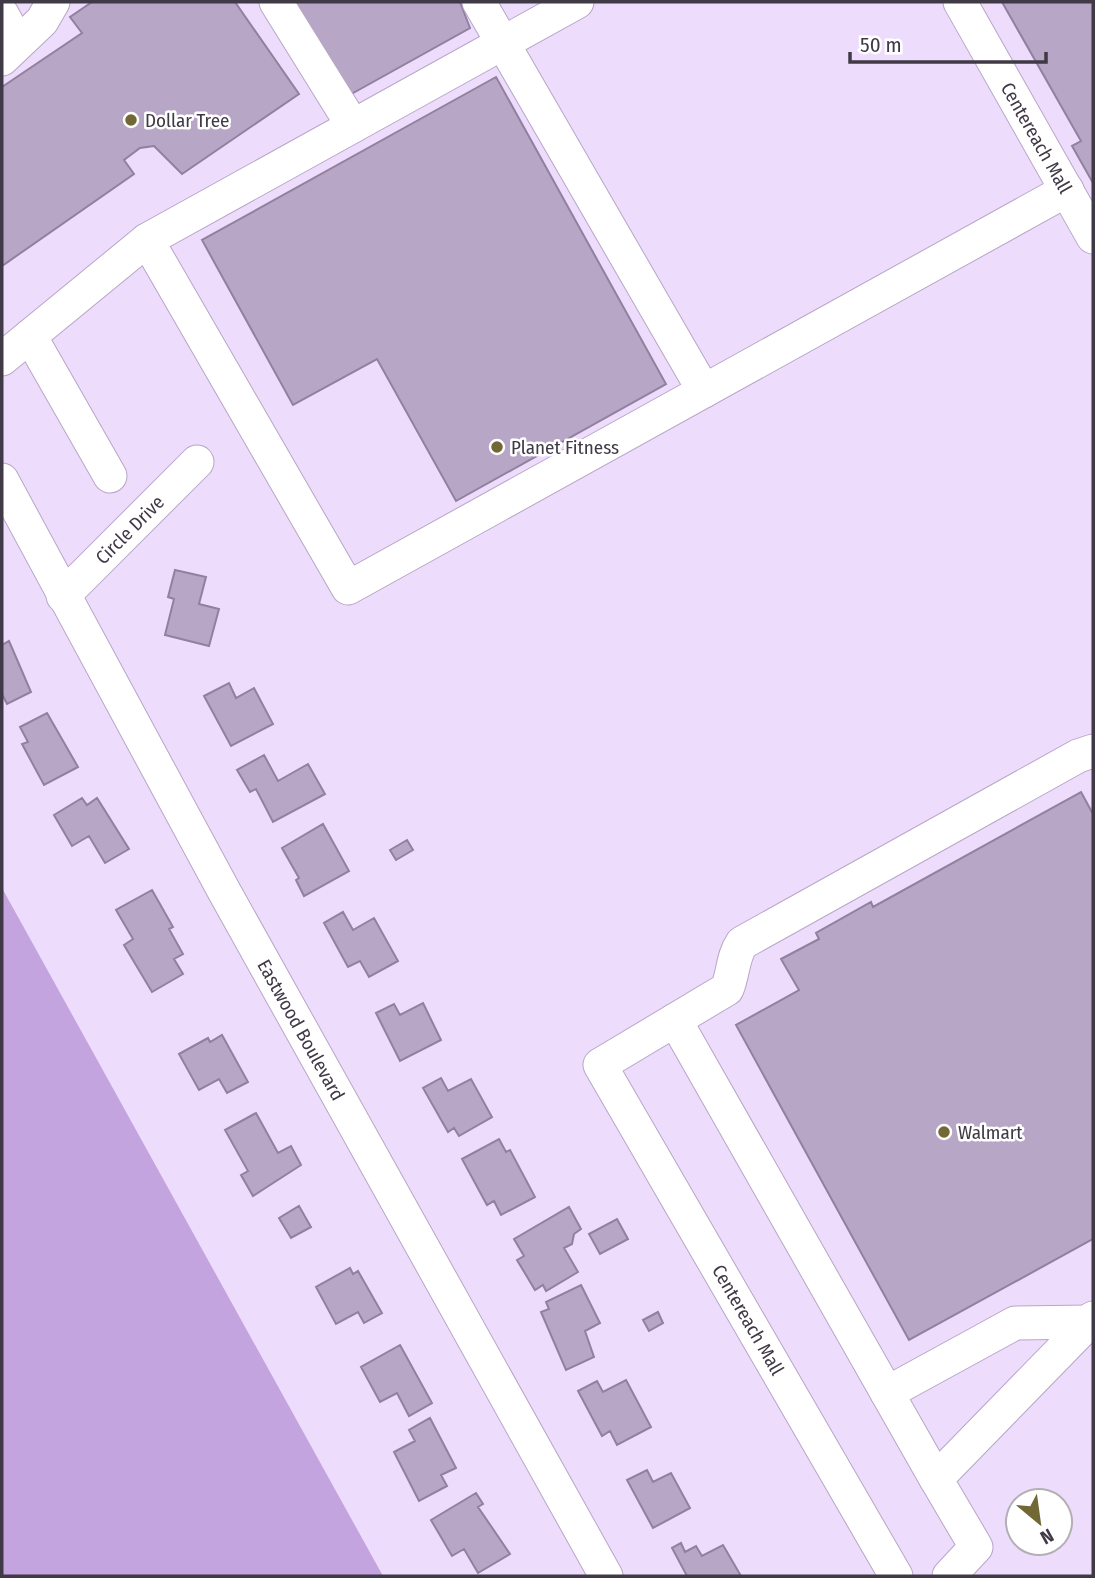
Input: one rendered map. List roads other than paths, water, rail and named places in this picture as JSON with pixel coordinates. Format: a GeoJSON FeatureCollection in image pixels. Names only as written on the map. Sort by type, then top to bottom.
{"type":"FeatureCollection","features":[{"type":"Feature","properties":{"kind":"street"},"geometry":{"type":"LineString","coordinates":[[10,51],[42,21],[53,2]]}},
{"type":"Feature","properties":{"kind":"street"},"geometry":{"type":"LineString","coordinates":[[276,2],[353,126]]}},
{"type":"Feature","properties":{"kind":"street"},"geometry":{"type":"LineString","coordinates":[[479,2],[704,391]]}},
{"type":"Feature","properties":{"kind":"street"},"geometry":{"type":"LineString","coordinates":[[2,359],[147,240],[577,2]]}},
{"type":"Feature","properties":{"kind":"street","name":"Centereach Mall"},"geometry":{"type":"LineString","coordinates":[[960,2],[1093,237]]}},
{"type":"Feature","properties":{"kind":"street"},"geometry":{"type":"LineString","coordinates":[[2,14],[10,51]]}},
{"type":"Feature","properties":{"kind":"street"},"geometry":{"type":"LineString","coordinates":[[147,240],[348,588],[1067,190]]}},
{"type":"Feature","properties":{"kind":"street"},"geometry":{"type":"LineString","coordinates":[[30,336],[110,476]]}},
{"type":"Feature","properties":{"kind":"street","name":"Circle Drive"},"geometry":{"type":"LineString","coordinates":[[64,596],[197,462]]}},
{"type":"Feature","properties":{"kind":"street","name":"Eastwood Boulevard"},"geometry":{"type":"LineString","coordinates":[[2,480],[244,927],[606,1576]]}},
{"type":"Feature","properties":{"kind":"street"},"geometry":{"type":"LineString","coordinates":[[950,1576],[976,1547],[675,1020],[727,989],[733,973],[732,958],[742,943],[1078,755],[1093,751]]}},
{"type":"Feature","properties":{"kind":"street","name":"Centereach Mall"},"geometry":{"type":"LineString","coordinates":[[675,1020],[600,1065],[896,1576]]}},
{"type":"Feature","properties":{"kind":"street"},"geometry":{"type":"LineString","coordinates":[[887,1393],[1015,1323],[1091,1320]]}},
{"type":"Feature","properties":{"kind":"street"},"geometry":{"type":"LineString","coordinates":[[936,1479],[1091,1320]]}},
{"type":"Feature","properties":{"kind":"place","name":"Dollar Tree"},"geometry":{"type":"Point","coordinates":[131,120]}},
{"type":"Feature","properties":{"kind":"place","name":"Planet Fitness"},"geometry":{"type":"Point","coordinates":[497,447]}},
{"type":"Feature","properties":{"kind":"place","name":"Walmart"},"geometry":{"type":"Point","coordinates":[944,1132]}}]}
